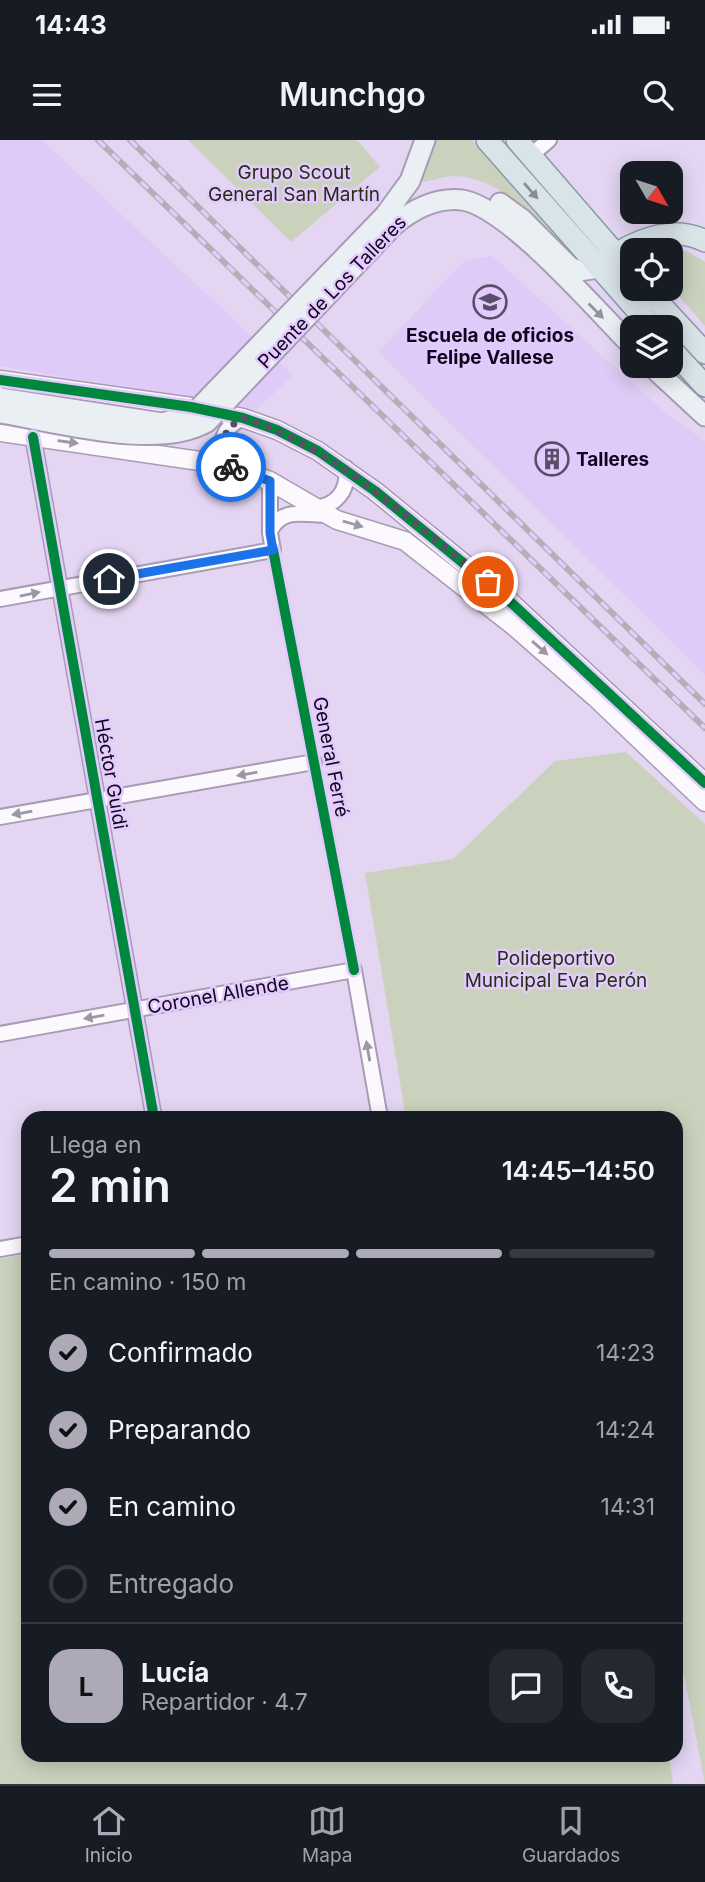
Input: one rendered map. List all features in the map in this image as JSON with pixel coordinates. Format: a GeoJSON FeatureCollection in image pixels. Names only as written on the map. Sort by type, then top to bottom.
{"type":"FeatureCollection","features":[{"type":"Feature","properties":{"kind":"main road","name":"Puente de Los Talleres"},"geometry":{"type":"LineString","coordinates":[[0,398],[162,423],[192,415],[385,215],[410,181],[425,140]]}},
{"type":"Feature","properties":{"kind":"main road"},"geometry":{"type":"LineString","coordinates":[[486,140],[605,255],[620,265]]}},
{"type":"Feature","properties":{"kind":"main road"},"geometry":{"type":"LineString","coordinates":[[524,148],[605,255],[644,315]]}},
{"type":"Feature","properties":{"kind":"main road","name":"Puente de Los Talleres"},"geometry":{"type":"LineString","coordinates":[[385,215],[421,195],[438,191],[476,191],[490,196],[514,213],[620,332]]}},
{"type":"Feature","properties":{"kind":"main road","name":"Puente de Los Talleres"},"geometry":{"type":"LineString","coordinates":[[0,413],[147,436],[166,436],[195,429],[207,422],[393,226],[420,207],[439,201],[461,200],[497,215],[566,271]]}},
{"type":"Feature","properties":{"kind":"main road"},"geometry":{"type":"LineString","coordinates":[[566,271],[579,271],[605,255],[662,234],[686,234],[705,242]]}},
{"type":"Feature","properties":{"kind":"main road"},"geometry":{"type":"LineString","coordinates":[[657,301],[705,353]]}},
{"type":"Feature","properties":{"kind":"main road"},"geometry":{"type":"LineString","coordinates":[[683,362],[705,386]]}},
{"type":"Feature","properties":{"kind":"main road"},"geometry":{"type":"LineString","coordinates":[[663,378],[705,416]]}},
{"type":"Feature","properties":{"kind":"street"},"geometry":{"type":"LineString","coordinates":[[524,148],[549,140]]}},
{"type":"Feature","properties":{"kind":"street"},"geometry":{"type":"LineString","coordinates":[[0,380],[191,407],[243,418],[277,430],[346,468],[505,597],[705,783]]}},
{"type":"Feature","properties":{"kind":"street"},"geometry":{"type":"LineString","coordinates":[[680,395],[705,386]]}},
{"type":"Feature","properties":{"kind":"street"},"geometry":{"type":"LineString","coordinates":[[227,465],[222,442],[229,427],[243,418]]}},
{"type":"Feature","properties":{"kind":"street"},"geometry":{"type":"LineString","coordinates":[[0,432],[227,465],[270,481],[319,511],[383,533],[422,551],[586,689],[705,802]]}},
{"type":"Feature","properties":{"kind":"street","name":"Héctor Guidi"},"geometry":{"type":"LineString","coordinates":[[33,437],[153,1111]]}},
{"type":"Feature","properties":{"kind":"street"},"geometry":{"type":"LineString","coordinates":[[270,533],[276,521],[286,514],[319,511],[337,500],[346,485],[346,468]]}},
{"type":"Feature","properties":{"kind":"street"},"geometry":{"type":"LineString","coordinates":[[0,600],[273,550],[270,533],[270,481]]}},
{"type":"Feature","properties":{"kind":"street"},"geometry":{"type":"LineString","coordinates":[[0,817],[314,762]]}},
{"type":"Feature","properties":{"kind":"street","name":"Coronel Allende"},"geometry":{"type":"LineString","coordinates":[[0,1034],[354,970],[379,1111]]}},
{"type":"Feature","properties":{"kind":"street"},"geometry":{"type":"LineString","coordinates":[[0,1249],[21,1245]]}},
{"type":"Feature","properties":{"kind":"shaded area"},"geometry":{"type":"Polygon","coordinates":[[[0,140],[42,140],[293,375],[245,421],[190,399],[0,366],[0,140]]]}},
{"type":"Feature","properties":{"kind":"shaded area"},"geometry":{"type":"Polygon","coordinates":[[[492,256],[620,371],[620,378],[627,378],[666,413],[705,441],[705,675],[378,352],[465,260],[492,256]]]}},
{"type":"Feature","properties":{"kind":"green space","name":"Grupo Scout General San Martín"},"geometry":{"type":"Polygon","coordinates":[[[188,140],[357,140],[380,167],[291,242],[188,140]]]}},
{"type":"Feature","properties":{"kind":"green space"},"geometry":{"type":"Polygon","coordinates":[[[430,140],[472,140],[571,255],[520,204],[489,185],[456,176],[423,182],[420,179],[430,140]]]}},
{"type":"Feature","properties":{"kind":"green space"},"geometry":{"type":"Polygon","coordinates":[[[683,251],[705,262],[705,326],[683,301],[683,251]]]}},
{"type":"Feature","properties":{"kind":"green space","name":"Polideportivo Municipal Eva Perón"},"geometry":{"type":"Polygon","coordinates":[[[626,752],[705,824],[705,1784],[683,1669],[683,1111],[405,1111],[365,873],[453,859],[555,761],[626,752]]]}},
{"type":"Feature","properties":{"kind":"green space"},"geometry":{"type":"Polygon","coordinates":[[[21,1254],[21,1762],[670,1762],[673,1784],[0,1784],[0,1259],[21,1254]]]}},
{"type":"Feature","properties":{"kind":"railway"},"geometry":{"type":"LineString","coordinates":[[98,140],[705,728]]}},
{"type":"Feature","properties":{"kind":"railway"},"geometry":{"type":"LineString","coordinates":[[130,140],[705,704]]}},
{"type":"Feature","properties":{"kind":"cycle path"},"geometry":{"type":"LineString","coordinates":[[0,380],[191,407],[243,418],[277,430],[318,451],[375,491],[505,597],[705,783]]}},
{"type":"Feature","properties":{"kind":"cycle path"},"geometry":{"type":"LineString","coordinates":[[33,437],[153,1111]]}},
{"type":"Feature","properties":{"kind":"cycle path","name":"General Ferré"},"geometry":{"type":"LineString","coordinates":[[273,550],[354,970]]}},
{"type":"Feature","properties":{"kind":"way so far"},"geometry":{"type":"LineString","coordinates":[[231,467],[227,465],[221,450],[225,434],[236,421],[243,418],[277,430],[346,468],[488,582]]}},
{"type":"Feature","properties":{"kind":"place","name":"Escuela de oficios Felipe Vallese"},"geometry":{"type":"Point","coordinates":[490,302]}},
{"type":"Feature","properties":{"kind":"place","name":"Talleres"},"geometry":{"type":"Point","coordinates":[552,459]}},
{"type":"Feature","properties":{"kind":"route"},"geometry":{"type":"LineString","coordinates":[[109,579],[273,550],[270,533],[270,481],[231,467]]}}]}
